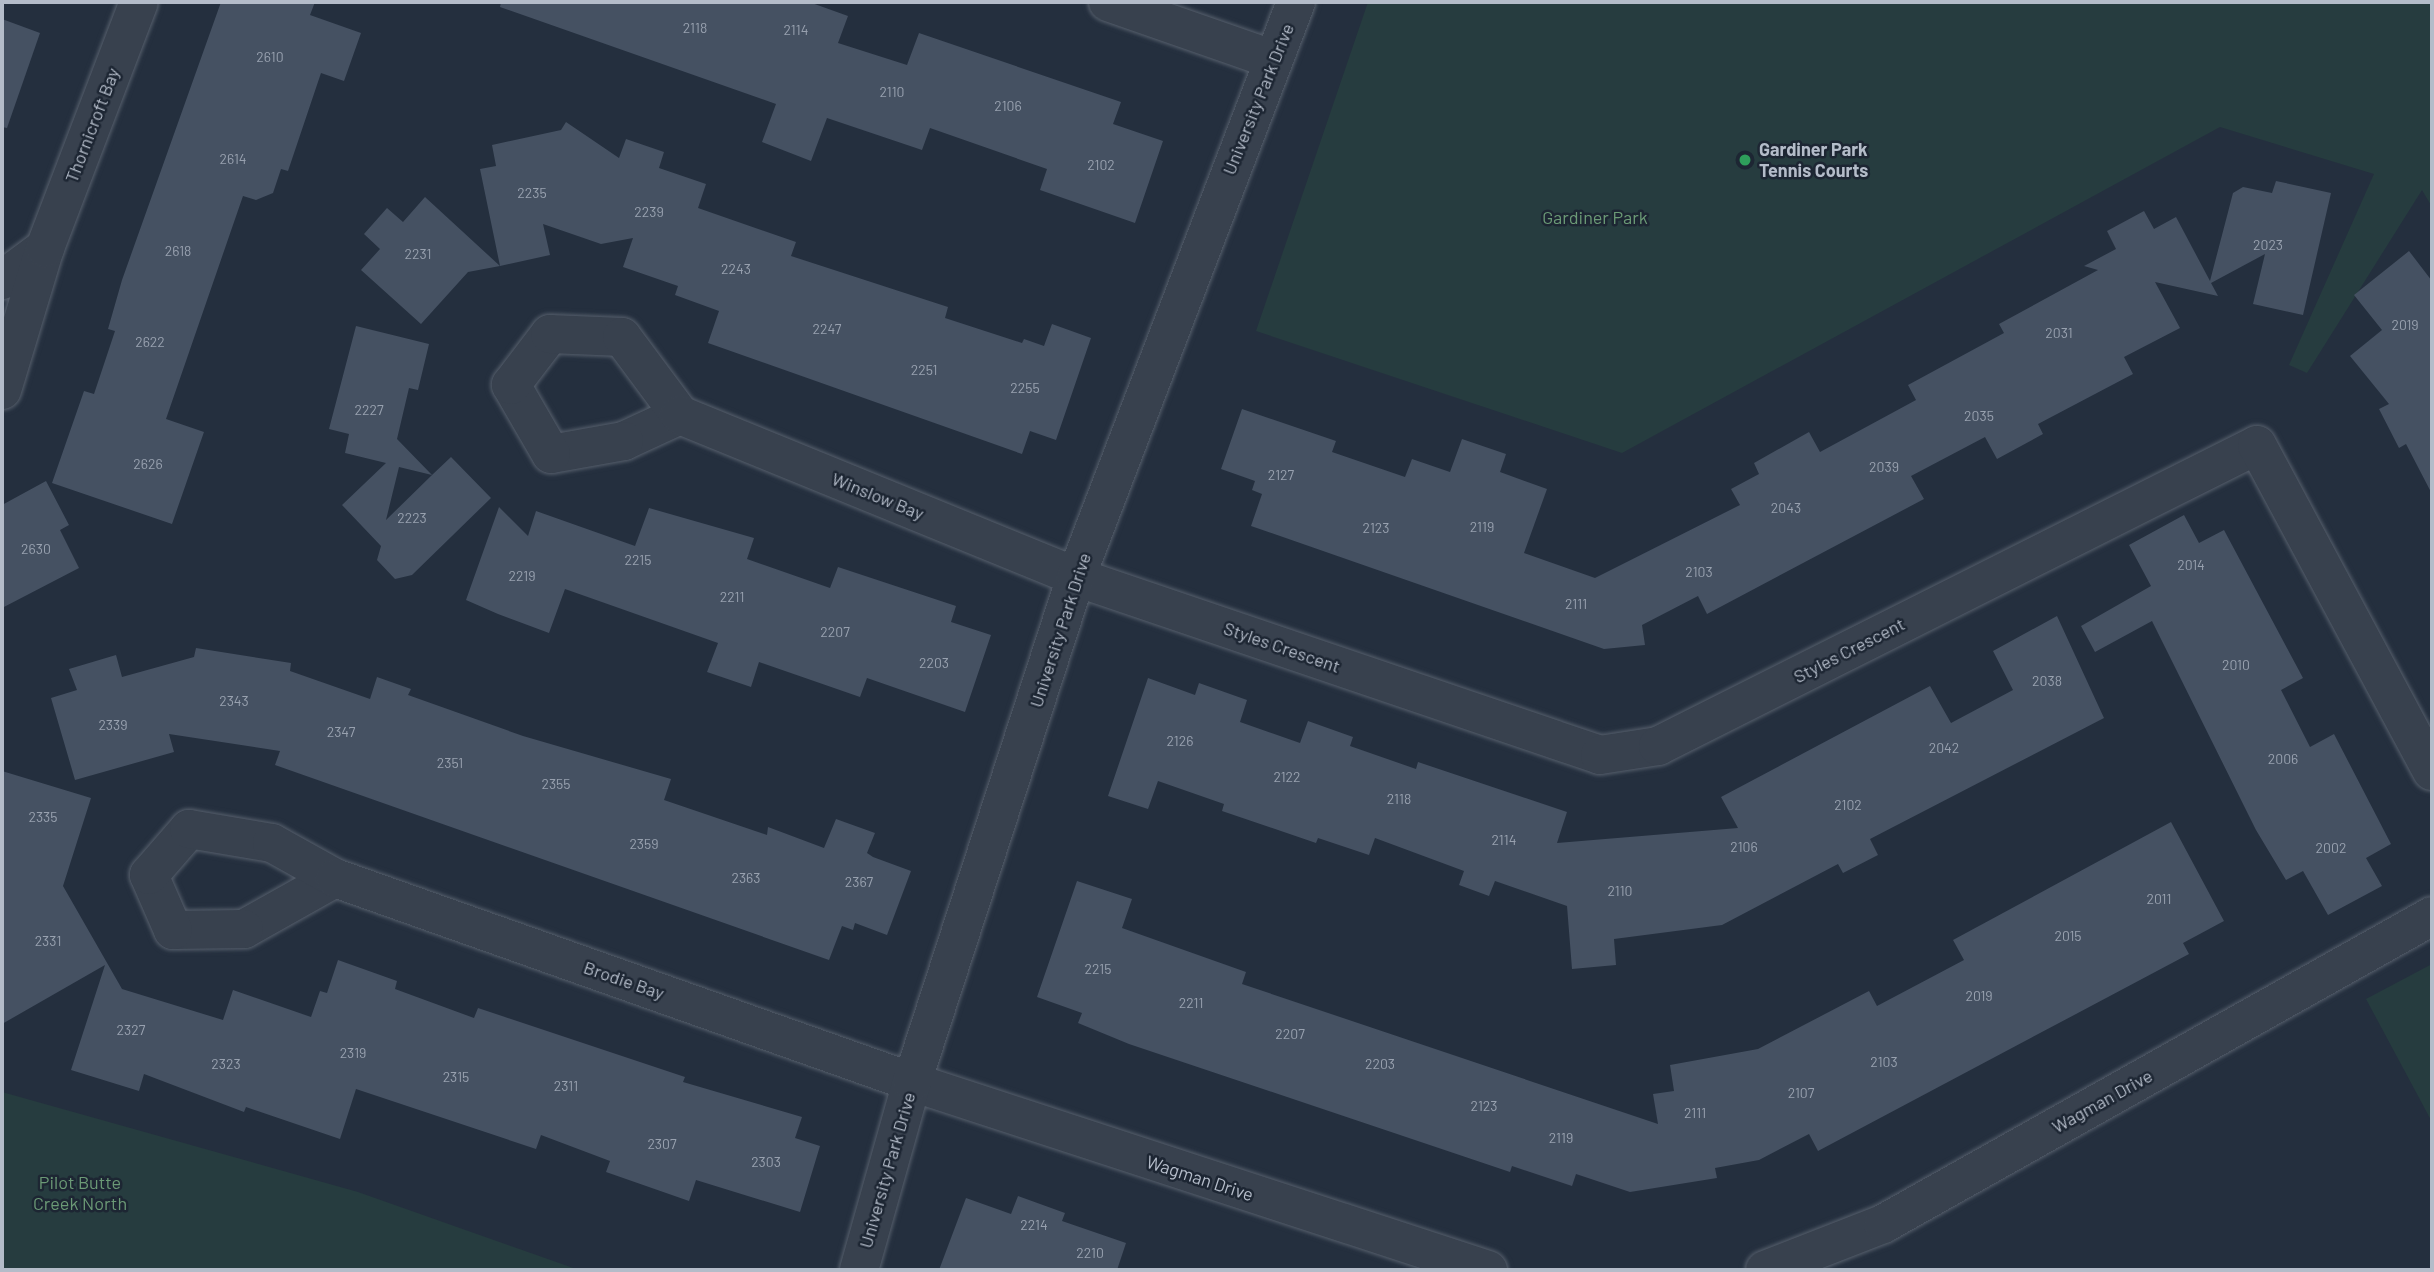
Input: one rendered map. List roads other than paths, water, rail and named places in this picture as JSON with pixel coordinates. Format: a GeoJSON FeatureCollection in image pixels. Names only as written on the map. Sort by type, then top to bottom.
{"type":"FeatureCollection","features":[{"type":"Feature","properties":{"kind":"street","name":"Thornicroft Bay"},"geometry":{"type":"LineString","coordinates":[[2,390],[45,248],[139,2]]}},
{"type":"Feature","properties":{"kind":"street"},"geometry":{"type":"LineString","coordinates":[[1108,2],[1272,59]]}},
{"type":"Feature","properties":{"kind":"street","name":"University Park Drive"},"geometry":{"type":"LineString","coordinates":[[859,1270],[912,1082],[1076,578],[1296,2]]}},
{"type":"Feature","properties":{"kind":"street"},"geometry":{"type":"LineString","coordinates":[[2,280],[45,248]]}},
{"type":"Feature","properties":{"kind":"street","name":"Winslow Bay"},"geometry":{"type":"LineString","coordinates":[[680,415],[1076,578]]}},
{"type":"Feature","properties":{"kind":"street","name":"Styles Crescent"},"geometry":{"type":"LineString","coordinates":[[1076,578],[1600,755],[1658,746],[2256,445],[2432,771]]}},
{"type":"Feature","properties":{"kind":"street","name":"Brodie Bay"},"geometry":{"type":"LineString","coordinates":[[335,878],[912,1082]]}},
{"type":"Feature","properties":{"kind":"street","name":"Wagman Drive"},"geometry":{"type":"LineString","coordinates":[[1765,1270],[1882,1224],[2432,916]]}},
{"type":"Feature","properties":{"kind":"street","name":"Wagman Drive"},"geometry":{"type":"LineString","coordinates":[[912,1082],[1488,1270]]}},
{"type":"Feature","properties":{"kind":"place","name":"Gardiner Park Tennis Courts"},"geometry":{"type":"Point","coordinates":[1745,160]}},
{"type":"Feature","properties":{"kind":"park label","name":"Gardiner Park"},"geometry":{"type":"Point","coordinates":[1595,217]}},
{"type":"Feature","properties":{"kind":"park label","name":"Pilot Butte Creek North"},"geometry":{"type":"Point","coordinates":[80,1193]}}]}
